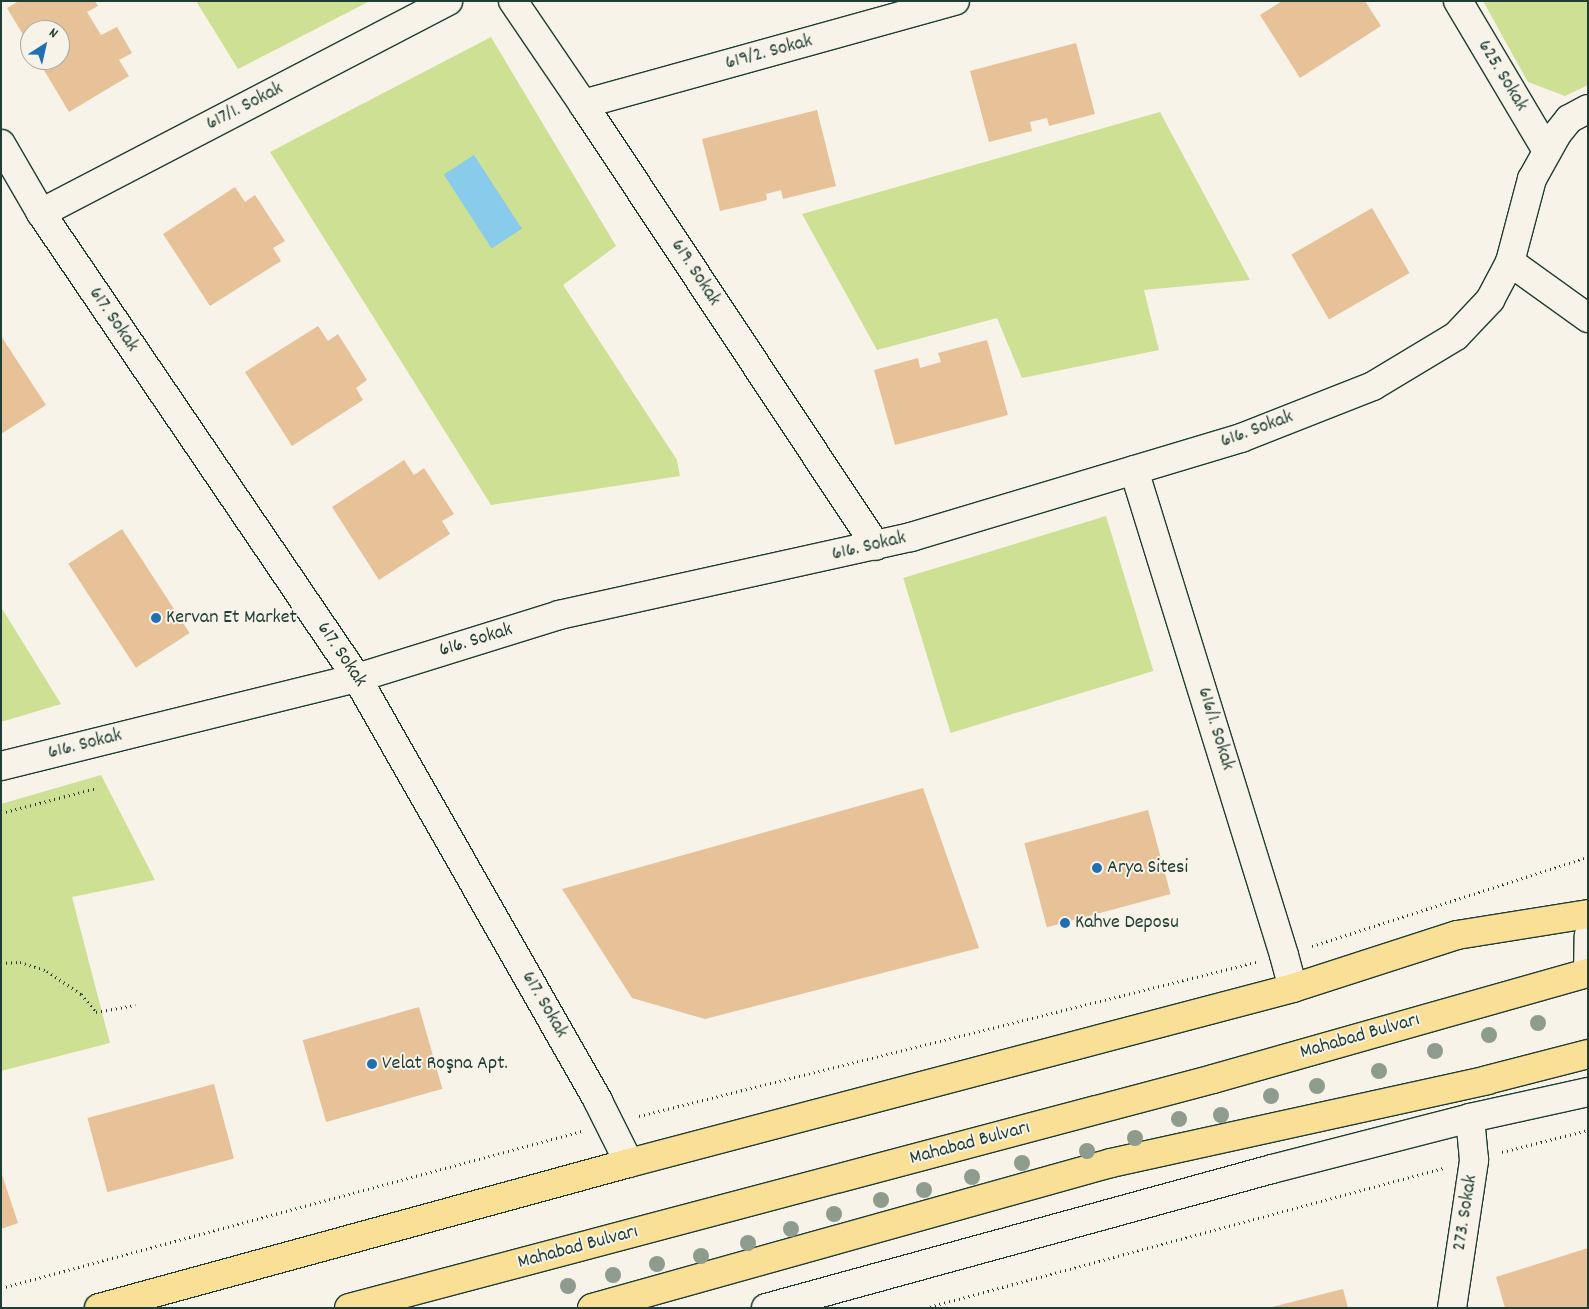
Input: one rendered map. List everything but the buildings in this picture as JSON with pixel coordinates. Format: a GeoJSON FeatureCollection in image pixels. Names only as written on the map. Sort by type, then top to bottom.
{"type":"FeatureCollection","features":[{"type":"Feature","properties":{"kind":"main road"},"geometry":{"type":"LineString","coordinates":[[100,1308],[629,1163],[1292,988],[1457,935],[1588,916]]}},
{"type":"Feature","properties":{"kind":"main road","name":"Mahabad Bulvarı"},"geometry":{"type":"LineString","coordinates":[[349,1308],[1213,1080],[1585,973]]}},
{"type":"Feature","properties":{"kind":"main road"},"geometry":{"type":"LineString","coordinates":[[592,1308],[1112,1163],[1487,1080],[1588,1054]]}},
{"type":"Feature","properties":{"kind":"street","name":"617/1. Sokak"},"geometry":{"type":"LineString","coordinates":[[41,213],[448,1]]}},
{"type":"Feature","properties":{"kind":"street","name":"619. Sokak"},"geometry":{"type":"LineString","coordinates":[[513,1],[876,546]]}},
{"type":"Feature","properties":{"kind":"street","name":"619/2. Sokak"},"geometry":{"type":"LineString","coordinates":[[583,104],[955,1]]}},
{"type":"Feature","properties":{"kind":"street","name":"625. Sokak"},"geometry":{"type":"LineString","coordinates":[[1458,1],[1547,151]]}},
{"type":"Feature","properties":{"kind":"street","name":"616. Sokak"},"geometry":{"type":"LineString","coordinates":[[1,766],[358,678],[559,615],[876,546],[1241,438],[1373,386],[1456,336],[1490,300],[1510,262],[1532,178],[1557,134],[1569,119],[1588,109]]}},
{"type":"Feature","properties":{"kind":"street","name":"617. Sokak"},"geometry":{"type":"LineString","coordinates":[[1,144],[10,178],[41,213],[358,678],[610,1124],[629,1163]]}},
{"type":"Feature","properties":{"kind":"street"},"geometry":{"type":"LineString","coordinates":[[1510,262],[1588,318]]}},
{"type":"Feature","properties":{"kind":"street","name":"616/1. Sokak"},"geometry":{"type":"LineString","coordinates":[[1134,470],[1284,955],[1292,988]]}},
{"type":"Feature","properties":{"kind":"street"},"geometry":{"type":"LineString","coordinates":[[766,1308],[1272,1169],[1470,1118],[1588,1092]]}},
{"type":"Feature","properties":{"kind":"street","name":"273. Sokak"},"geometry":{"type":"LineString","coordinates":[[1452,1308],[1474,1160],[1470,1118]]}},
{"type":"Feature","properties":{"kind":"lane"},"geometry":{"type":"LineString","coordinates":[[1585,973],[1584,935],[1588,916]]}},
{"type":"Feature","properties":{"kind":"path"},"geometry":{"type":"LineString","coordinates":[[1,813],[97,788]]}},
{"type":"Feature","properties":{"kind":"path"},"geometry":{"type":"LineString","coordinates":[[1,1288],[610,1124],[1284,955],[1588,857]]}},
{"type":"Feature","properties":{"kind":"path"},"geometry":{"type":"LineString","coordinates":[[1,963],[20,962],[47,971],[81,994],[96,1012],[136,1006]]}},
{"type":"Feature","properties":{"kind":"path"},"geometry":{"type":"LineString","coordinates":[[925,1308],[1588,1130]]}},
{"type":"Feature","properties":{"kind":"green space"},"geometry":{"type":"Polygon","coordinates":[[[196,1],[370,1],[238,69],[196,1]]]}},
{"type":"Feature","properties":{"kind":"green space"},"geometry":{"type":"Polygon","coordinates":[[[1483,1],[1588,1],[1588,85],[1565,96],[1528,82],[1483,1]]]}},
{"type":"Feature","properties":{"kind":"green space"},"geometry":{"type":"Polygon","coordinates":[[[491,37],[616,246],[563,285],[677,460],[680,476],[491,505],[270,152],[491,37]]]}},
{"type":"Feature","properties":{"kind":"green space"},"geometry":{"type":"Polygon","coordinates":[[[1160,112],[1250,280],[1144,290],[1159,350],[1022,378],[997,318],[877,350],[802,214],[1160,112]]]}},
{"type":"Feature","properties":{"kind":"green space"},"geometry":{"type":"Polygon","coordinates":[[[1106,516],[1153,671],[951,733],[903,578],[1106,516]]]}},
{"type":"Feature","properties":{"kind":"green space"},"geometry":{"type":"Polygon","coordinates":[[[1,607],[61,704],[1,722],[1,607]]]}},
{"type":"Feature","properties":{"kind":"green space"},"geometry":{"type":"Polygon","coordinates":[[[101,775],[155,880],[72,897],[110,1043],[1,1071],[1,804],[101,775]]]}},
{"type":"Feature","properties":{"kind":"water"},"geometry":{"type":"Polygon","coordinates":[[[474,155],[522,229],[492,248],[444,175],[474,155]]]}},
{"type":"Feature","properties":{"kind":"place","name":"Kervan Et Market"},"geometry":{"type":"Point","coordinates":[156,618]}},
{"type":"Feature","properties":{"kind":"place","name":"Arya Sitesi"},"geometry":{"type":"Point","coordinates":[1097,868]}},
{"type":"Feature","properties":{"kind":"place","name":"Kahve Deposu"},"geometry":{"type":"Point","coordinates":[1065,923]}},
{"type":"Feature","properties":{"kind":"place","name":"Velat Roşna Apt."},"geometry":{"type":"Point","coordinates":[372,1064]}}]}
